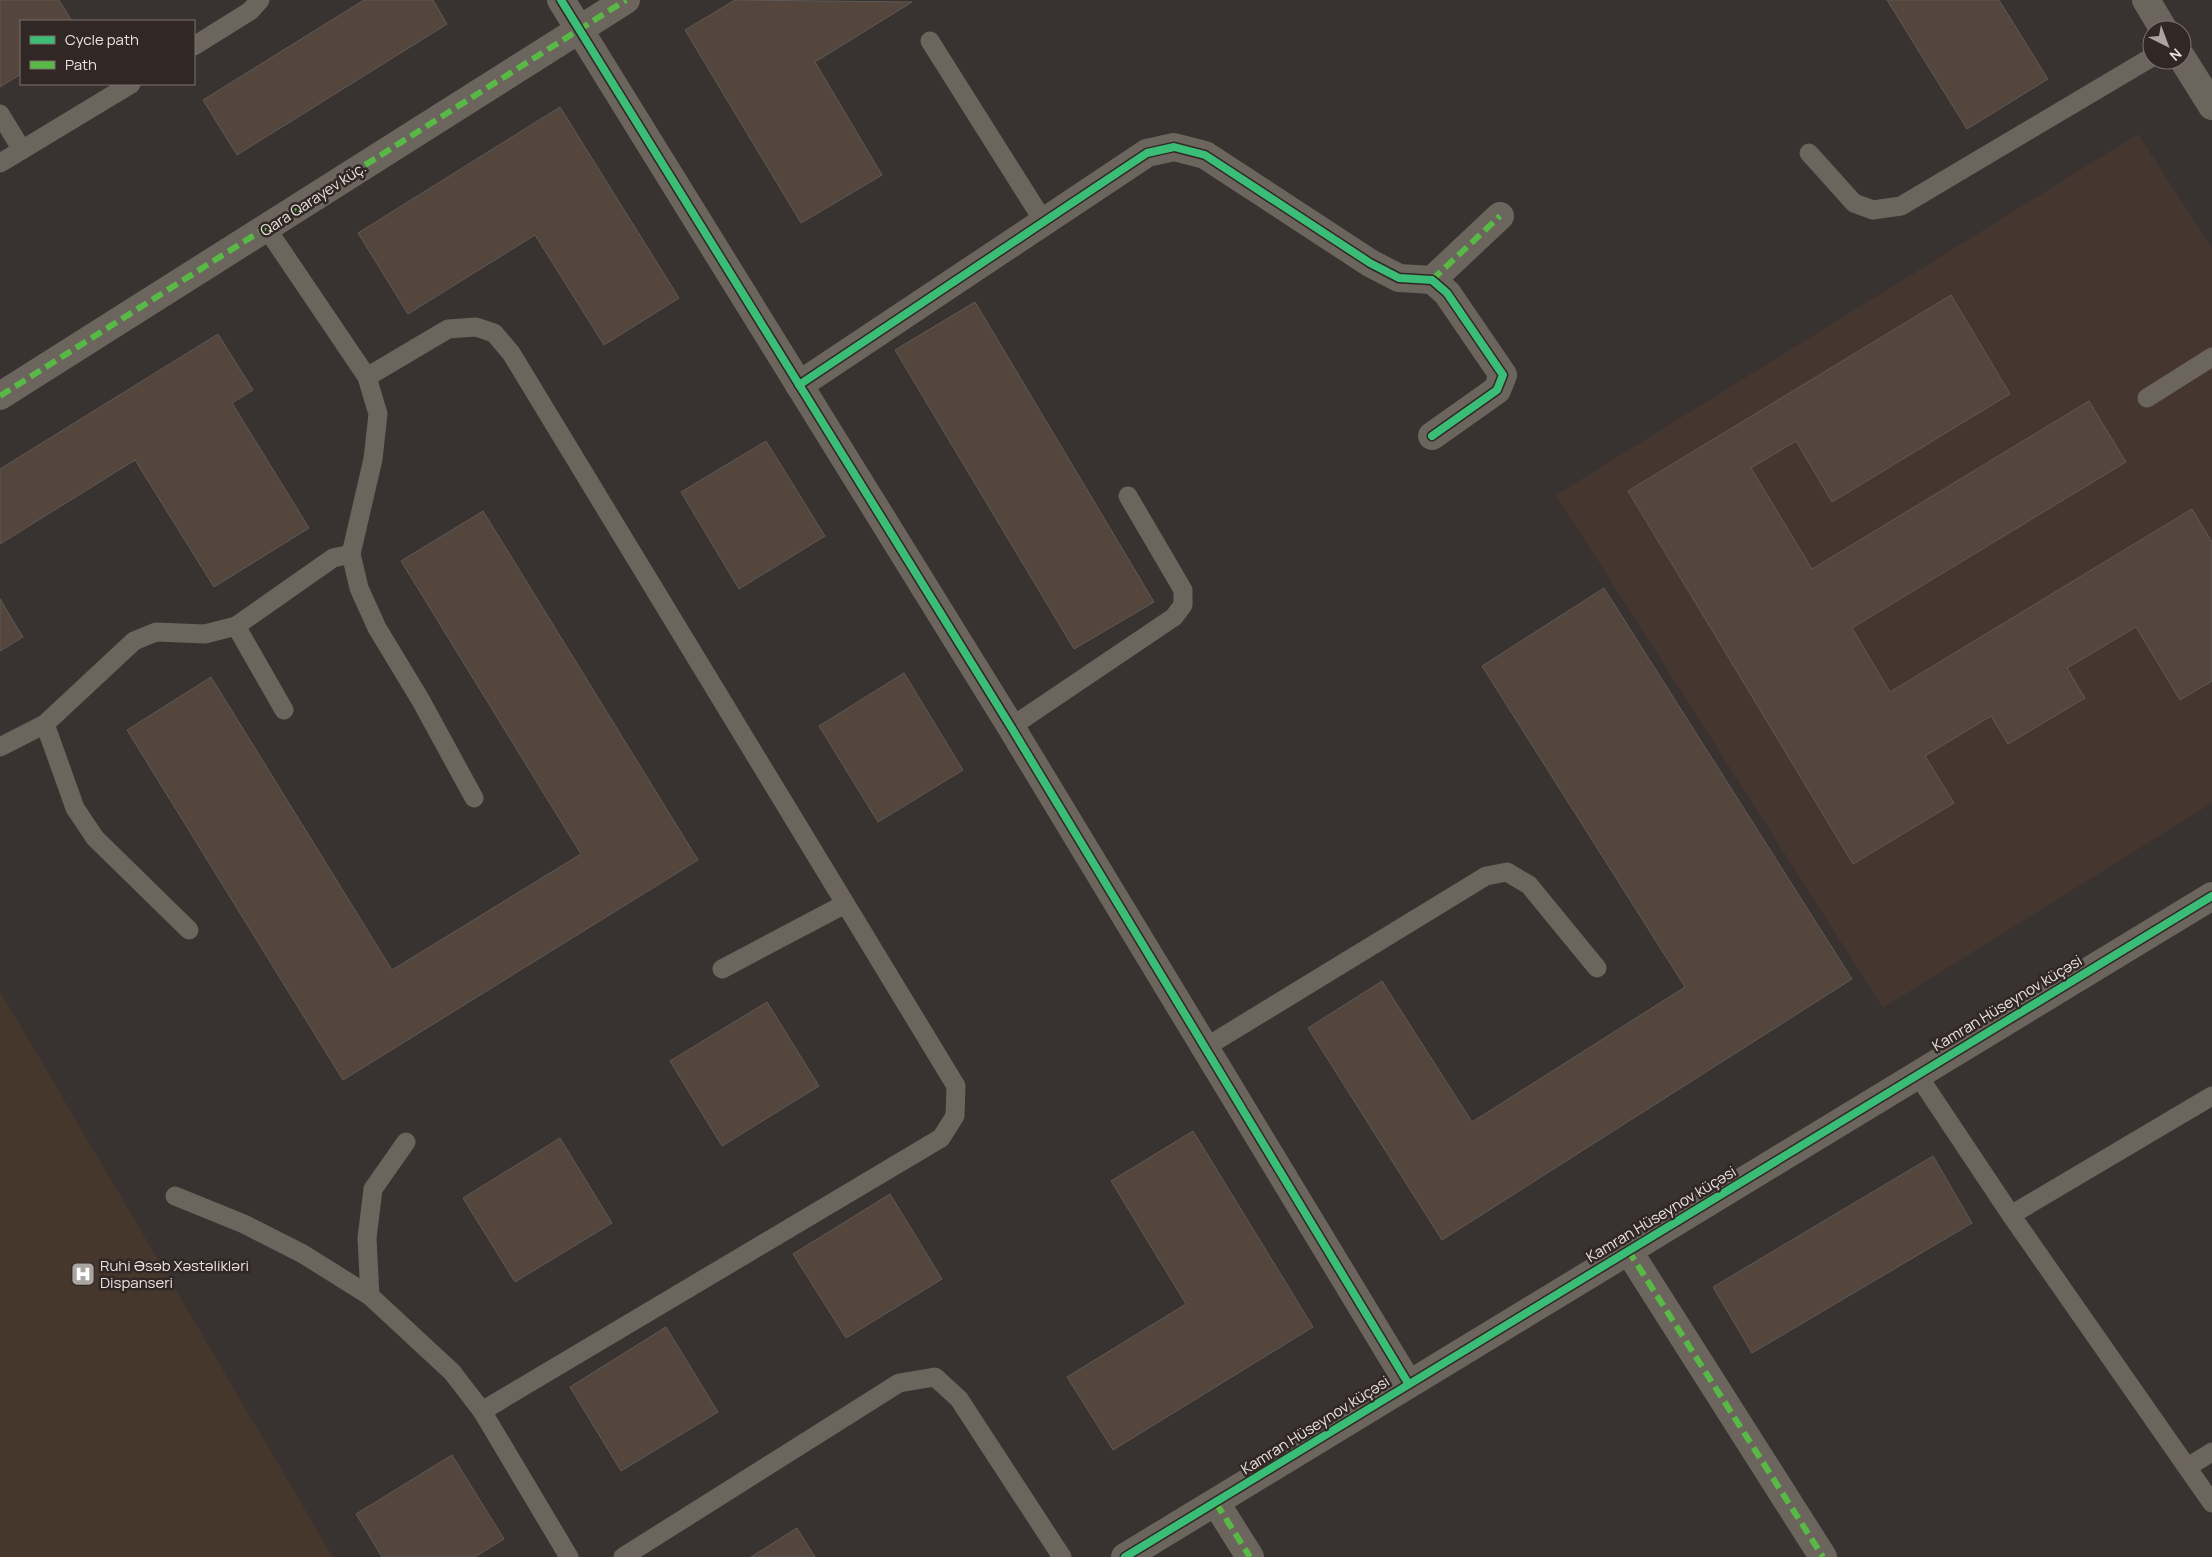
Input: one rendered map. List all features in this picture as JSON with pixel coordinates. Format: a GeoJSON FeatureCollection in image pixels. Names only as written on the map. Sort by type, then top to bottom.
{"type":"FeatureCollection","features":[{"type":"Feature","properties":{"kind":"street"},"geometry":{"type":"LineString","coordinates":[[561,0],[1011,728],[1408,1383]]}},
{"type":"Feature","properties":{"kind":"street","name":"Qara Qarayev küç."},"geometry":{"type":"LineString","coordinates":[[0,396],[626,0]]}},
{"type":"Feature","properties":{"kind":"street"},"geometry":{"type":"LineString","coordinates":[[2146,0],[2158,20]]}},
{"type":"Feature","properties":{"kind":"street"},"geometry":{"type":"LineString","coordinates":[[2190,70],[2212,106]]}},
{"type":"Feature","properties":{"kind":"street"},"geometry":{"type":"LineString","coordinates":[[799,385],[1147,153],[1174,147],[1204,155],[1370,263],[1398,278],[1432,280],[1447,293],[1503,375],[1497,390],[1432,436]]}},
{"type":"Feature","properties":{"kind":"street"},"geometry":{"type":"LineString","coordinates":[[1432,280],[1500,216]]}},
{"type":"Feature","properties":{"kind":"street","name":"Kamran Hüseynov küçəsi"},"geometry":{"type":"LineString","coordinates":[[1126,1557],[1408,1383],[2212,896]]}},
{"type":"Feature","properties":{"kind":"street"},"geometry":{"type":"LineString","coordinates":[[1628,1250],[1823,1557]]}},
{"type":"Feature","properties":{"kind":"street"},"geometry":{"type":"LineString","coordinates":[[1216,1503],[1250,1557]]}},
{"type":"Feature","properties":{"kind":"lane"},"geometry":{"type":"LineString","coordinates":[[195,45],[250,11],[260,0]]}},
{"type":"Feature","properties":{"kind":"lane"},"geometry":{"type":"LineString","coordinates":[[930,41],[1044,222]]}},
{"type":"Feature","properties":{"kind":"lane"},"geometry":{"type":"LineString","coordinates":[[1809,153],[1854,203],[1873,210],[1902,206],[2142,63]]}},
{"type":"Feature","properties":{"kind":"lane"},"geometry":{"type":"LineString","coordinates":[[0,163],[129,85]]}},
{"type":"Feature","properties":{"kind":"lane"},"geometry":{"type":"LineString","coordinates":[[0,114],[22,150]]}},
{"type":"Feature","properties":{"kind":"lane"},"geometry":{"type":"LineString","coordinates":[[266,229],[366,377],[378,414],[373,459],[351,554],[359,588],[377,628],[420,699],[474,798]]}},
{"type":"Feature","properties":{"kind":"lane"},"geometry":{"type":"LineString","coordinates":[[366,377],[448,329],[476,327],[494,333],[516,362],[956,1086],[955,1116],[941,1138],[482,1411]]}},
{"type":"Feature","properties":{"kind":"lane"},"geometry":{"type":"LineString","coordinates":[[2147,398],[2212,358]]}},
{"type":"Feature","properties":{"kind":"lane"},"geometry":{"type":"LineString","coordinates":[[1011,728],[1174,617],[1183,605],[1183,590],[1128,496]]}},
{"type":"Feature","properties":{"kind":"lane"},"geometry":{"type":"LineString","coordinates":[[0,747],[45,724],[134,641],[156,632],[205,634],[236,626],[333,558],[351,554]]}},
{"type":"Feature","properties":{"kind":"lane"},"geometry":{"type":"LineString","coordinates":[[236,626],[284,710]]}},
{"type":"Feature","properties":{"kind":"lane"},"geometry":{"type":"LineString","coordinates":[[45,724],[75,808],[95,838],[189,930]]}},
{"type":"Feature","properties":{"kind":"lane"},"geometry":{"type":"LineString","coordinates":[[1206,1047],[1486,876],[1507,872],[1528,885],[1597,968]]}},
{"type":"Feature","properties":{"kind":"lane"},"geometry":{"type":"LineString","coordinates":[[722,969],[846,904]]}},
{"type":"Feature","properties":{"kind":"lane"},"geometry":{"type":"LineString","coordinates":[[1917,1074],[2011,1215],[2189,1466],[2212,1502]]}},
{"type":"Feature","properties":{"kind":"lane"},"geometry":{"type":"LineString","coordinates":[[2011,1215],[2212,1096]]}},
{"type":"Feature","properties":{"kind":"lane"},"geometry":{"type":"LineString","coordinates":[[370,1296],[367,1238],[373,1189],[406,1142]]}},
{"type":"Feature","properties":{"kind":"lane"},"geometry":{"type":"LineString","coordinates":[[174,1196],[244,1224],[303,1254],[370,1296],[452,1372],[482,1411],[569,1557]]}},
{"type":"Feature","properties":{"kind":"lane"},"geometry":{"type":"LineString","coordinates":[[623,1557],[899,1383],[936,1377],[959,1399],[1062,1557]]}},
{"type":"Feature","properties":{"kind":"lane"},"geometry":{"type":"LineString","coordinates":[[2189,1466],[2212,1452]]}},
{"type":"Feature","properties":{"kind":"shaded area"},"geometry":{"type":"Polygon","coordinates":[[[2138,134],[2212,248],[2212,803],[1883,1008],[1556,495],[2138,134]]]}},
{"type":"Feature","properties":{"kind":"shaded area","name":"Ruhi Əsəb Xəstəlikləri Dispanseri"},"geometry":{"type":"Polygon","coordinates":[[[0,991],[333,1557],[0,1557],[0,991]]]}},
{"type":"Feature","properties":{"kind":"building"},"geometry":{"type":"Polygon","coordinates":[[[0,0],[59,0],[71,20],[20,20],[20,75],[0,87],[0,0]]]}},
{"type":"Feature","properties":{"kind":"building"},"geometry":{"type":"Polygon","coordinates":[[[364,0],[433,0],[447,24],[237,155],[203,100],[364,0]]]}},
{"type":"Feature","properties":{"kind":"building"},"geometry":{"type":"Polygon","coordinates":[[[735,0],[912,2],[815,62],[882,175],[801,223],[685,30],[735,0]]]}},
{"type":"Feature","properties":{"kind":"building"},"geometry":{"type":"Polygon","coordinates":[[[1887,0],[1999,0],[2048,79],[1967,129],[1887,0]]]}},
{"type":"Feature","properties":{"kind":"building"},"geometry":{"type":"Polygon","coordinates":[[[560,107],[679,298],[604,345],[535,235],[408,314],[358,233],[560,107]]]}},
{"type":"Feature","properties":{"kind":"building"},"geometry":{"type":"Polygon","coordinates":[[[1951,295],[2010,394],[1832,502],[1796,441],[1751,468],[1812,569],[2089,401],[2126,462],[1852,628],[1890,692],[2192,509],[2212,542],[2212,681],[2180,700],[2136,627],[2067,668],[2085,698],[2008,744],[1991,716],[1925,756],[1954,803],[1853,864],[1628,491],[1951,295]]]}},
{"type":"Feature","properties":{"kind":"building"},"geometry":{"type":"Polygon","coordinates":[[[975,302],[1154,602],[1074,649],[895,350],[975,302]]]}},
{"type":"Feature","properties":{"kind":"building"},"geometry":{"type":"Polygon","coordinates":[[[218,334],[253,390],[232,403],[309,528],[214,587],[135,460],[0,544],[0,469],[218,334]]]}},
{"type":"Feature","properties":{"kind":"building"},"geometry":{"type":"Polygon","coordinates":[[[766,441],[825,536],[739,589],[681,492],[766,441]]]}},
{"type":"Feature","properties":{"kind":"building"},"geometry":{"type":"Polygon","coordinates":[[[483,511],[698,860],[343,1080],[127,730],[211,677],[392,970],[581,854],[401,561],[483,511]]]}},
{"type":"Feature","properties":{"kind":"building"},"geometry":{"type":"Polygon","coordinates":[[[1604,588],[1852,979],[1442,1240],[1308,1028],[1382,981],[1472,1122],[1685,987],[1482,666],[1604,588]]]}},
{"type":"Feature","properties":{"kind":"building"},"geometry":{"type":"Polygon","coordinates":[[[0,599],[23,637],[0,651],[0,599]]]}},
{"type":"Feature","properties":{"kind":"building"},"geometry":{"type":"Polygon","coordinates":[[[904,673],[963,770],[878,822],[819,726],[904,673]]]}},
{"type":"Feature","properties":{"kind":"building"},"geometry":{"type":"Polygon","coordinates":[[[767,1002],[819,1086],[722,1146],[670,1061],[767,1002]]]}},
{"type":"Feature","properties":{"kind":"building"},"geometry":{"type":"Polygon","coordinates":[[[1193,1131],[1313,1327],[1113,1450],[1067,1377],[1186,1304],[1111,1181],[1193,1131]]]}},
{"type":"Feature","properties":{"kind":"building"},"geometry":{"type":"Polygon","coordinates":[[[560,1138],[612,1223],[515,1282],[463,1198],[560,1138]]]}},
{"type":"Feature","properties":{"kind":"building"},"geometry":{"type":"Polygon","coordinates":[[[1933,1156],[1972,1223],[1752,1353],[1713,1287],[1933,1156]]]}},
{"type":"Feature","properties":{"kind":"building"},"geometry":{"type":"Polygon","coordinates":[[[890,1194],[942,1279],[846,1338],[793,1254],[890,1194]]]}},
{"type":"Feature","properties":{"kind":"building"},"geometry":{"type":"Polygon","coordinates":[[[666,1327],[718,1412],[621,1471],[570,1387],[666,1327]]]}},
{"type":"Feature","properties":{"kind":"building"},"geometry":{"type":"Polygon","coordinates":[[[452,1455],[504,1539],[475,1557],[382,1557],[356,1514],[452,1455]]]}},
{"type":"Feature","properties":{"kind":"building"},"geometry":{"type":"Polygon","coordinates":[[[797,1528],[815,1557],[751,1557],[797,1528]]]}},
{"type":"Feature","properties":{"kind":"marked path"},"geometry":{"type":"LineString","coordinates":[[0,396],[626,0]]}},
{"type":"Feature","properties":{"kind":"marked path"},"geometry":{"type":"LineString","coordinates":[[1432,280],[1500,216]]}},
{"type":"Feature","properties":{"kind":"marked path"},"geometry":{"type":"LineString","coordinates":[[1628,1250],[1823,1557]]}},
{"type":"Feature","properties":{"kind":"marked path"},"geometry":{"type":"LineString","coordinates":[[1216,1503],[1250,1557]]}},
{"type":"Feature","properties":{"kind":"cycle path"},"geometry":{"type":"LineString","coordinates":[[561,0],[1011,727],[1408,1383]]}},
{"type":"Feature","properties":{"kind":"cycle path"},"geometry":{"type":"LineString","coordinates":[[799,385],[1147,153],[1174,147],[1205,155],[1370,263],[1399,278],[1432,280],[1447,293],[1503,375],[1497,390],[1432,436]]}},
{"type":"Feature","properties":{"kind":"cycle path"},"geometry":{"type":"LineString","coordinates":[[1125,1557],[2212,896]]}},
{"type":"Feature","properties":{"kind":"place","name":"Ruhi Əsəb Xəstəlikləri Dispanseri"},"geometry":{"type":"Point","coordinates":[83,1274]}}]}
